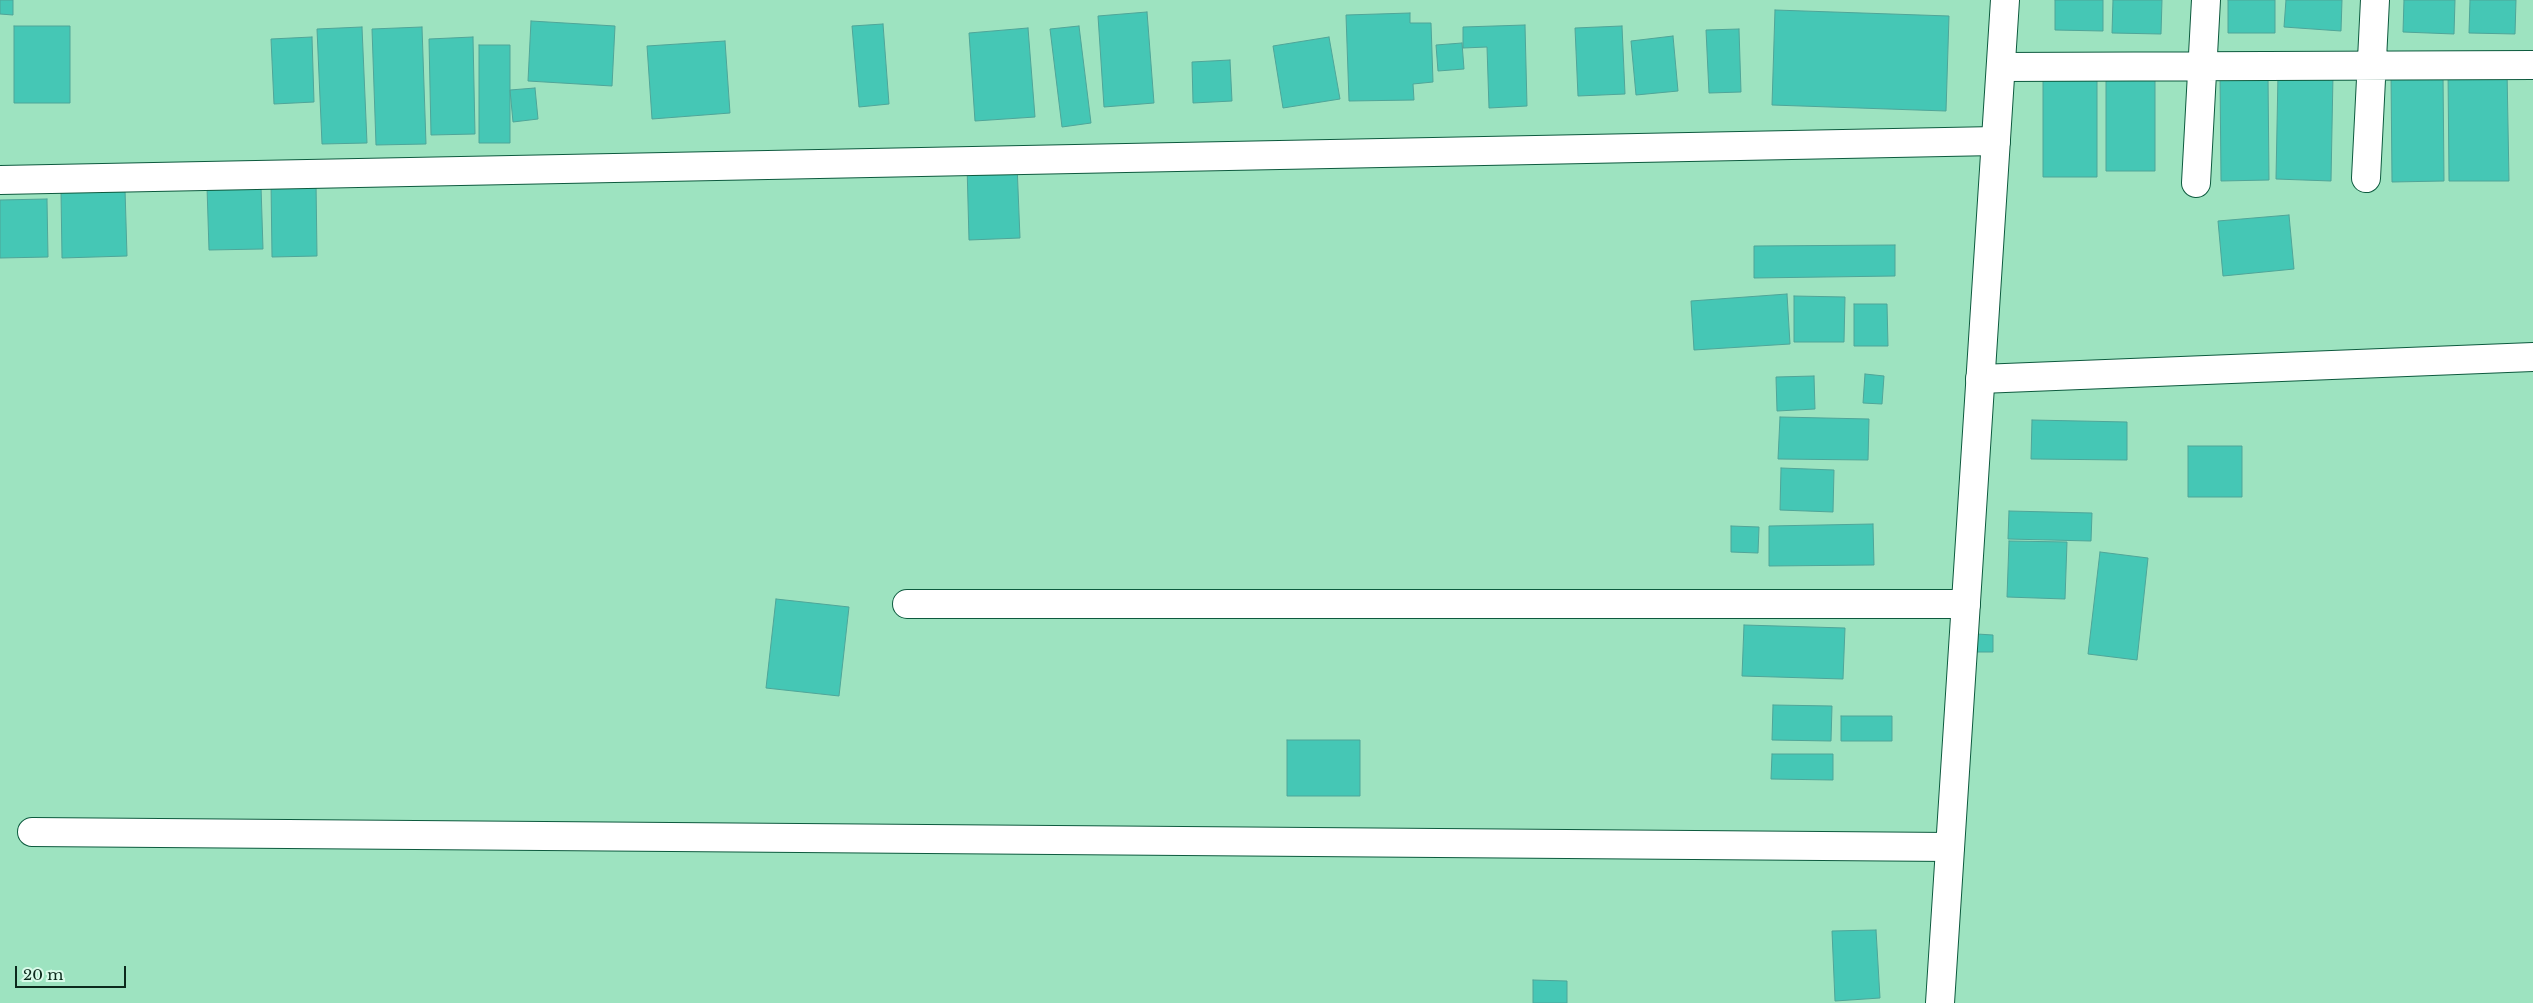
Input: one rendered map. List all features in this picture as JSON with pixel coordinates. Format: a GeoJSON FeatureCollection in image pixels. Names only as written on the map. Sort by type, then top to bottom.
{"type":"FeatureCollection","features":[{"type":"Feature","properties":{"kind":"street"},"geometry":{"type":"LineString","coordinates":[[1940,1003],[2005,0]]}},
{"type":"Feature","properties":{"kind":"street"},"geometry":{"type":"LineString","coordinates":[[2196,183],[2206,0]]}},
{"type":"Feature","properties":{"kind":"street"},"geometry":{"type":"LineString","coordinates":[[2366,178],[2374,0]]}},
{"type":"Feature","properties":{"kind":"street"},"geometry":{"type":"LineString","coordinates":[[2001,67],[2533,65]]}},
{"type":"Feature","properties":{"kind":"street"},"geometry":{"type":"LineString","coordinates":[[0,180],[1996,141]]}},
{"type":"Feature","properties":{"kind":"street"},"geometry":{"type":"LineString","coordinates":[[1980,379],[2533,357]]}},
{"type":"Feature","properties":{"kind":"street"},"geometry":{"type":"LineString","coordinates":[[907,604],[1966,604]]}},
{"type":"Feature","properties":{"kind":"street"},"geometry":{"type":"LineString","coordinates":[[32,832],[1950,847]]}},
{"type":"Feature","properties":{"kind":"building"},"geometry":{"type":"Polygon","coordinates":[[[0,0],[13,0],[13,15],[0,14],[0,0]]]}},
{"type":"Feature","properties":{"kind":"building"},"geometry":{"type":"Polygon","coordinates":[[[2055,0],[2103,0],[2103,31],[2055,30],[2055,0]]]}},
{"type":"Feature","properties":{"kind":"building"},"geometry":{"type":"Polygon","coordinates":[[[2113,0],[2162,0],[2161,34],[2112,33],[2113,0]]]}},
{"type":"Feature","properties":{"kind":"building"},"geometry":{"type":"Polygon","coordinates":[[[2228,0],[2275,0],[2275,33],[2228,33],[2228,0]]]}},
{"type":"Feature","properties":{"kind":"building"},"geometry":{"type":"Polygon","coordinates":[[[2286,0],[2342,0],[2341,31],[2284,27],[2286,0]]]}},
{"type":"Feature","properties":{"kind":"building"},"geometry":{"type":"Polygon","coordinates":[[[2404,0],[2455,0],[2454,34],[2403,32],[2404,0]]]}},
{"type":"Feature","properties":{"kind":"building"},"geometry":{"type":"Polygon","coordinates":[[[2470,0],[2516,0],[2515,34],[2469,33],[2470,0]]]}},
{"type":"Feature","properties":{"kind":"building"},"geometry":{"type":"Polygon","coordinates":[[[1775,10],[1949,16],[1946,111],[1772,105],[1775,10]]]}},
{"type":"Feature","properties":{"kind":"building"},"geometry":{"type":"Polygon","coordinates":[[[1147,12],[1154,103],[1104,107],[1098,16],[1147,12]]]}},
{"type":"Feature","properties":{"kind":"building"},"geometry":{"type":"Polygon","coordinates":[[[1410,13],[1410,23],[1431,23],[1433,82],[1413,84],[1414,100],[1349,101],[1346,15],[1410,13]]]}},
{"type":"Feature","properties":{"kind":"building"},"geometry":{"type":"Polygon","coordinates":[[[531,21],[615,26],[612,86],[528,81],[531,21]]]}},
{"type":"Feature","properties":{"kind":"building"},"geometry":{"type":"Polygon","coordinates":[[[883,24],[889,104],[859,107],[852,26],[883,24]]]}},
{"type":"Feature","properties":{"kind":"building"},"geometry":{"type":"Polygon","coordinates":[[[1525,25],[1527,106],[1489,108],[1487,47],[1463,48],[1463,27],[1525,25]]]}},
{"type":"Feature","properties":{"kind":"building"},"geometry":{"type":"Polygon","coordinates":[[[14,26],[70,26],[70,103],[14,103],[14,26]]]}},
{"type":"Feature","properties":{"kind":"building"},"geometry":{"type":"Polygon","coordinates":[[[1079,26],[1091,123],[1062,127],[1050,29],[1079,26]]]}},
{"type":"Feature","properties":{"kind":"building"},"geometry":{"type":"Polygon","coordinates":[[[1622,26],[1625,94],[1578,96],[1575,28],[1622,26]]]}},
{"type":"Feature","properties":{"kind":"building"},"geometry":{"type":"Polygon","coordinates":[[[362,27],[367,143],[322,144],[317,29],[362,27]]]}},
{"type":"Feature","properties":{"kind":"building"},"geometry":{"type":"Polygon","coordinates":[[[422,27],[426,144],[376,145],[372,29],[422,27]]]}},
{"type":"Feature","properties":{"kind":"building"},"geometry":{"type":"Polygon","coordinates":[[[1028,28],[1035,117],[975,121],[969,33],[1028,28]]]}},
{"type":"Feature","properties":{"kind":"building"},"geometry":{"type":"Polygon","coordinates":[[[1739,29],[1741,92],[1709,93],[1706,30],[1739,29]]]}},
{"type":"Feature","properties":{"kind":"building"},"geometry":{"type":"Polygon","coordinates":[[[1673,36],[1678,91],[1636,95],[1631,41],[1673,36]]]}},
{"type":"Feature","properties":{"kind":"building"},"geometry":{"type":"Polygon","coordinates":[[[312,37],[314,102],[274,104],[271,39],[312,37]]]}},
{"type":"Feature","properties":{"kind":"building"},"geometry":{"type":"Polygon","coordinates":[[[473,37],[475,134],[431,135],[429,39],[473,37]]]}},
{"type":"Feature","properties":{"kind":"building"},"geometry":{"type":"Polygon","coordinates":[[[1329,37],[1340,99],[1283,108],[1273,46],[1329,37]]]}},
{"type":"Feature","properties":{"kind":"building"},"geometry":{"type":"Polygon","coordinates":[[[725,41],[730,113],[652,119],[647,46],[725,41]]]}},
{"type":"Feature","properties":{"kind":"building"},"geometry":{"type":"Polygon","coordinates":[[[1462,43],[1464,69],[1438,71],[1436,45],[1462,43]]]}},
{"type":"Feature","properties":{"kind":"building"},"geometry":{"type":"Polygon","coordinates":[[[479,45],[510,45],[510,143],[479,143],[479,45]]]}},
{"type":"Feature","properties":{"kind":"building"},"geometry":{"type":"Polygon","coordinates":[[[1230,60],[1232,101],[1193,103],[1192,62],[1230,60]]]}},
{"type":"Feature","properties":{"kind":"building"},"geometry":{"type":"Polygon","coordinates":[[[2507,69],[2509,181],[2449,181],[2448,70],[2507,69]]]}},
{"type":"Feature","properties":{"kind":"building"},"geometry":{"type":"Polygon","coordinates":[[[2391,72],[2443,72],[2444,181],[2392,182],[2391,72]]]}},
{"type":"Feature","properties":{"kind":"building"},"geometry":{"type":"Polygon","coordinates":[[[2268,73],[2269,180],[2221,181],[2220,74],[2268,73]]]}},
{"type":"Feature","properties":{"kind":"building"},"geometry":{"type":"Polygon","coordinates":[[[2278,74],[2333,75],[2331,181],[2276,179],[2278,74]]]}},
{"type":"Feature","properties":{"kind":"building"},"geometry":{"type":"Polygon","coordinates":[[[2043,76],[2097,76],[2097,177],[2043,177],[2043,76]]]}},
{"type":"Feature","properties":{"kind":"building"},"geometry":{"type":"Polygon","coordinates":[[[2106,79],[2155,79],[2155,171],[2106,171],[2106,79]]]}},
{"type":"Feature","properties":{"kind":"building"},"geometry":{"type":"Polygon","coordinates":[[[535,88],[538,119],[513,122],[510,90],[535,88]]]}},
{"type":"Feature","properties":{"kind":"building"},"geometry":{"type":"Polygon","coordinates":[[[1017,164],[1020,238],[969,240],[967,165],[1017,164]]]}},
{"type":"Feature","properties":{"kind":"building"},"geometry":{"type":"Polygon","coordinates":[[[316,181],[317,256],[272,257],[271,182],[316,181]]]}},
{"type":"Feature","properties":{"kind":"building"},"geometry":{"type":"Polygon","coordinates":[[[261,186],[263,249],[209,250],[207,187],[261,186]]]}},
{"type":"Feature","properties":{"kind":"building"},"geometry":{"type":"Polygon","coordinates":[[[125,189],[127,256],[62,258],[61,192],[125,189]]]}},
{"type":"Feature","properties":{"kind":"building"},"geometry":{"type":"Polygon","coordinates":[[[47,199],[48,257],[0,258],[0,200],[47,199]]]}},
{"type":"Feature","properties":{"kind":"building"},"geometry":{"type":"Polygon","coordinates":[[[2289,215],[2294,269],[2223,276],[2218,221],[2289,215]]]}},
{"type":"Feature","properties":{"kind":"building"},"geometry":{"type":"Polygon","coordinates":[[[1895,245],[1895,276],[1754,278],[1754,246],[1895,245]]]}},
{"type":"Feature","properties":{"kind":"building"},"geometry":{"type":"Polygon","coordinates":[[[1787,294],[1790,344],[1694,350],[1691,301],[1787,294]]]}},
{"type":"Feature","properties":{"kind":"building"},"geometry":{"type":"Polygon","coordinates":[[[1794,296],[1845,297],[1844,342],[1794,342],[1794,296]]]}},
{"type":"Feature","properties":{"kind":"building"},"geometry":{"type":"Polygon","coordinates":[[[1854,304],[1887,304],[1888,346],[1854,346],[1854,304]]]}},
{"type":"Feature","properties":{"kind":"building"},"geometry":{"type":"Polygon","coordinates":[[[1865,374],[1884,376],[1882,404],[1863,403],[1865,374]]]}},
{"type":"Feature","properties":{"kind":"building"},"geometry":{"type":"Polygon","coordinates":[[[1814,376],[1815,409],[1777,411],[1776,377],[1814,376]]]}},
{"type":"Feature","properties":{"kind":"building"},"geometry":{"type":"Polygon","coordinates":[[[1780,417],[1869,419],[1868,460],[1778,459],[1780,417]]]}},
{"type":"Feature","properties":{"kind":"building"},"geometry":{"type":"Polygon","coordinates":[[[2032,420],[2127,422],[2127,460],[2031,459],[2032,420]]]}},
{"type":"Feature","properties":{"kind":"building"},"geometry":{"type":"Polygon","coordinates":[[[2188,446],[2242,446],[2242,497],[2188,497],[2188,446]]]}},
{"type":"Feature","properties":{"kind":"building"},"geometry":{"type":"Polygon","coordinates":[[[1781,468],[1834,470],[1833,512],[1780,510],[1781,468]]]}},
{"type":"Feature","properties":{"kind":"building"},"geometry":{"type":"Polygon","coordinates":[[[2009,511],[2092,513],[2091,541],[2008,539],[2009,511]]]}},
{"type":"Feature","properties":{"kind":"building"},"geometry":{"type":"Polygon","coordinates":[[[1873,524],[1874,565],[1769,566],[1769,526],[1873,524]]]}},
{"type":"Feature","properties":{"kind":"building"},"geometry":{"type":"Polygon","coordinates":[[[1731,526],[1759,527],[1758,553],[1731,552],[1731,526]]]}},
{"type":"Feature","properties":{"kind":"building"},"geometry":{"type":"Polygon","coordinates":[[[2009,541],[2067,542],[2065,599],[2007,597],[2009,541]]]}},
{"type":"Feature","properties":{"kind":"building"},"geometry":{"type":"Polygon","coordinates":[[[2100,552],[2148,558],[2137,660],[2088,654],[2100,552]]]}},
{"type":"Feature","properties":{"kind":"building"},"geometry":{"type":"Polygon","coordinates":[[[776,599],[849,607],[839,696],[766,688],[776,599]]]}},
{"type":"Feature","properties":{"kind":"building"},"geometry":{"type":"Polygon","coordinates":[[[1744,625],[1845,628],[1843,679],[1742,676],[1744,625]]]}},
{"type":"Feature","properties":{"kind":"building"},"geometry":{"type":"Polygon","coordinates":[[[1977,634],[1993,635],[1993,652],[1977,652],[1977,634]]]}},
{"type":"Feature","properties":{"kind":"building"},"geometry":{"type":"Polygon","coordinates":[[[1773,705],[1832,706],[1831,741],[1772,740],[1773,705]]]}},
{"type":"Feature","properties":{"kind":"building"},"geometry":{"type":"Polygon","coordinates":[[[1841,716],[1892,716],[1892,741],[1841,741],[1841,716]]]}},
{"type":"Feature","properties":{"kind":"building"},"geometry":{"type":"Polygon","coordinates":[[[1287,740],[1360,740],[1360,796],[1287,796],[1287,740]]]}},
{"type":"Feature","properties":{"kind":"building"},"geometry":{"type":"Polygon","coordinates":[[[1772,754],[1833,754],[1833,780],[1771,779],[1772,754]]]}},
{"type":"Feature","properties":{"kind":"building"},"geometry":{"type":"Polygon","coordinates":[[[1876,930],[1880,998],[1835,1001],[1832,931],[1876,930]]]}},
{"type":"Feature","properties":{"kind":"building"},"geometry":{"type":"Polygon","coordinates":[[[1533,980],[1567,981],[1567,1003],[1533,1003],[1533,980]]]}}]}
